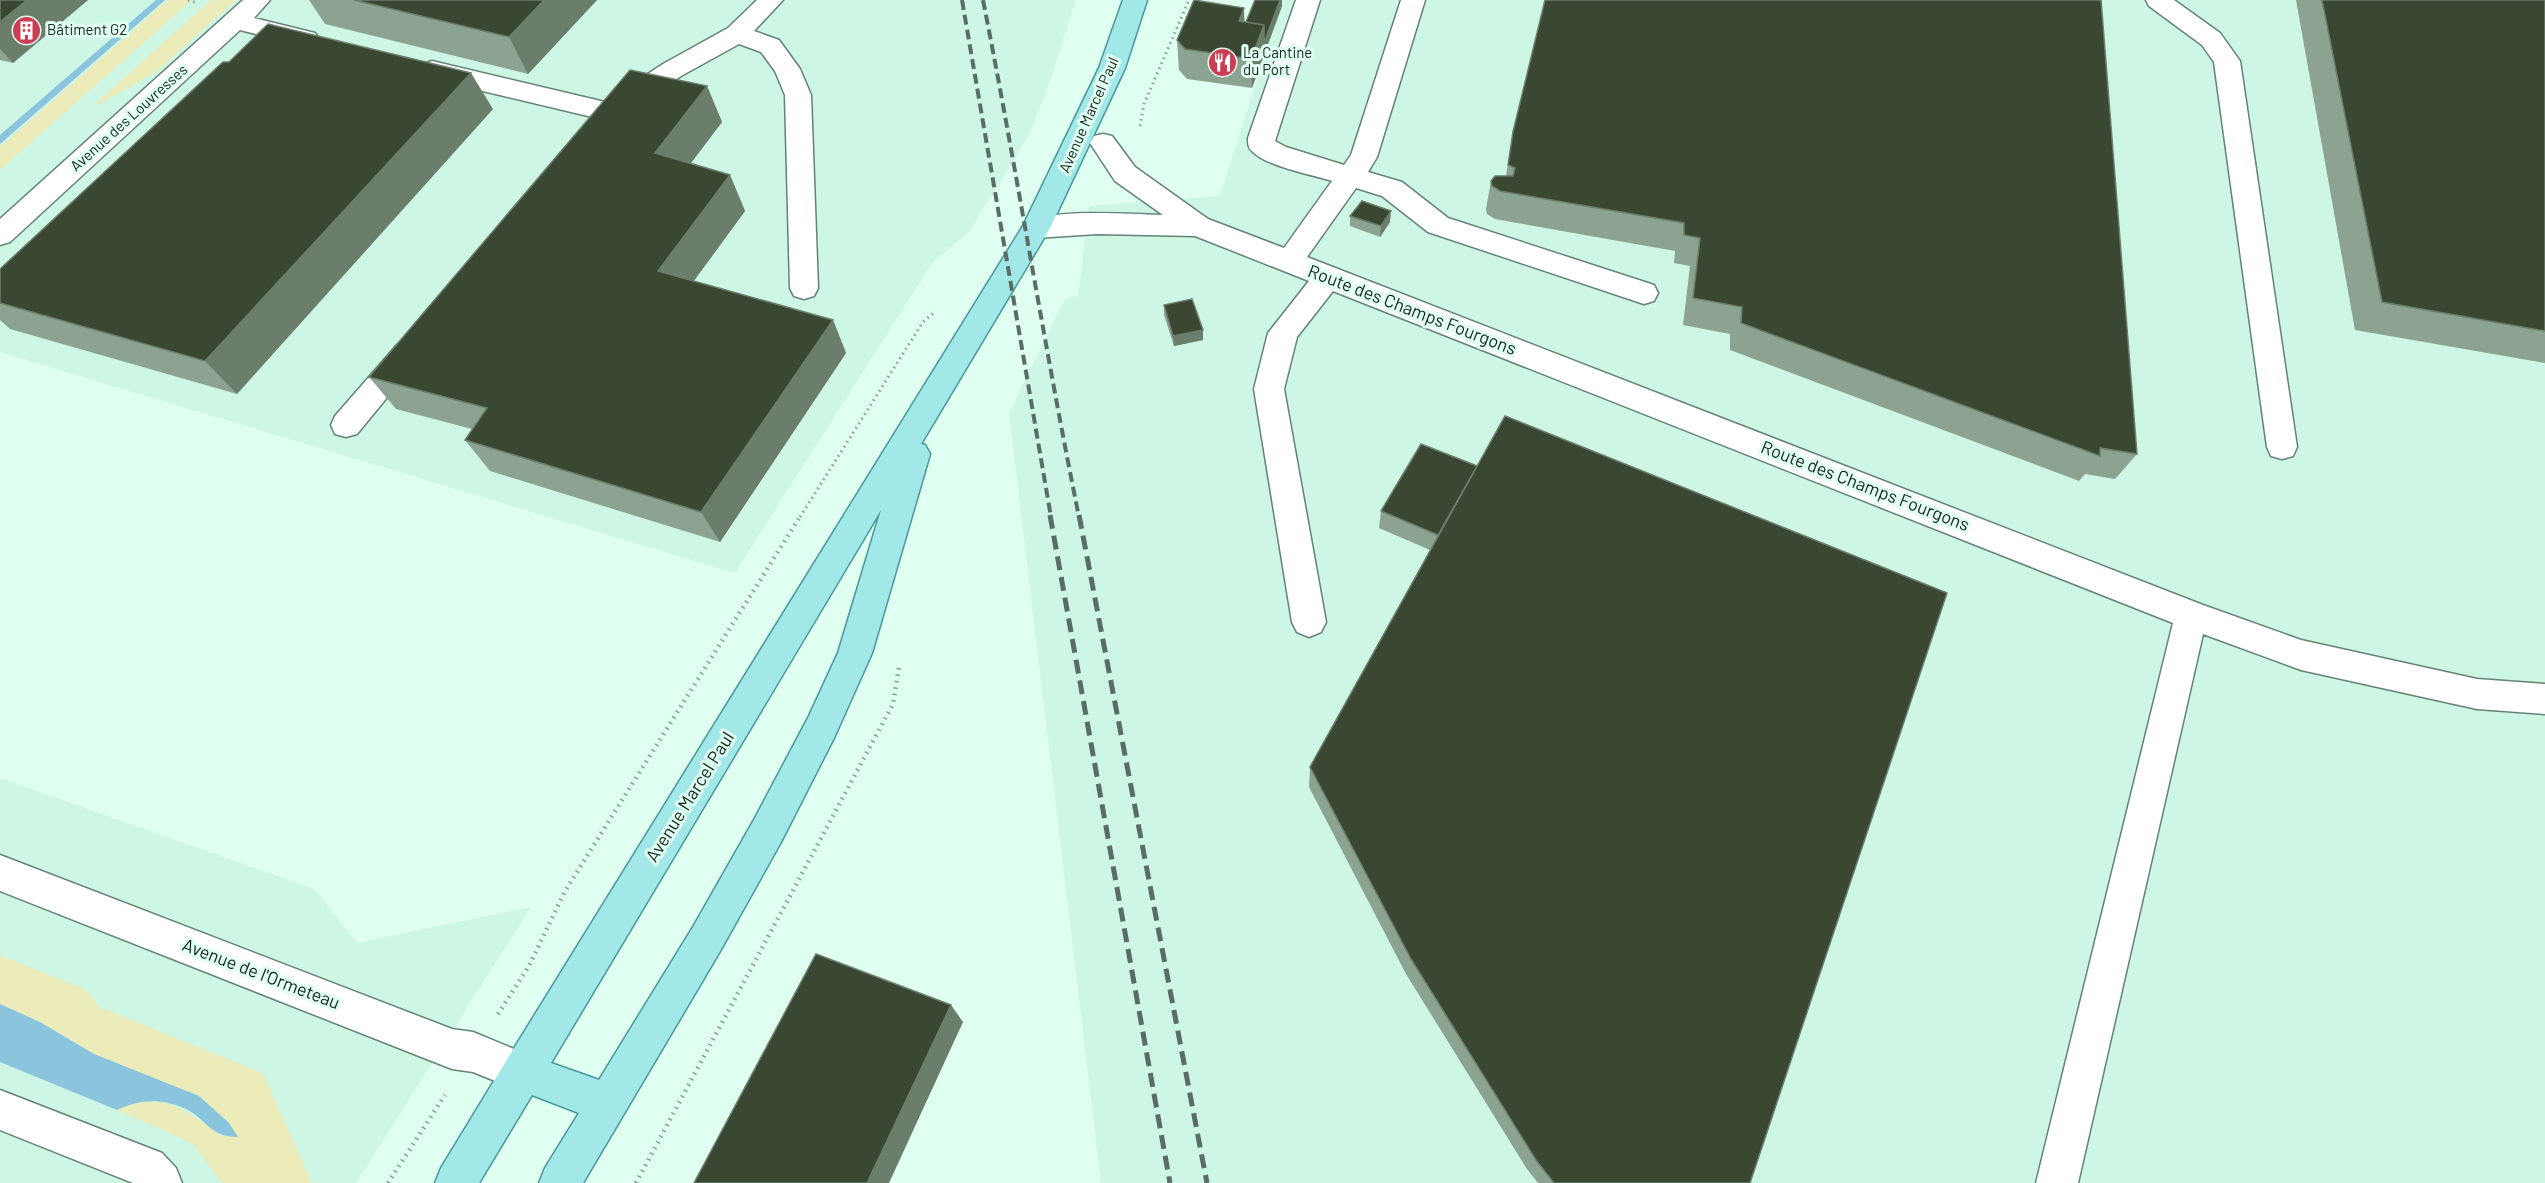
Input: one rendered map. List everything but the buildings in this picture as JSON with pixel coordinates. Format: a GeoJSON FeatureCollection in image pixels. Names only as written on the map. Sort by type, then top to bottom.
{"type":"FeatureCollection","features":[{"type":"Feature","properties":{"kind":"main road","name":"Avenue Marcel Paul"},"geometry":{"type":"LineString","coordinates":[[456,1183],[1036,228],[1112,68],[1135,0]]}},
{"type":"Feature","properties":{"kind":"main road","name":"Avenue Marcel Paul"},"geometry":{"type":"LineString","coordinates":[[1036,228],[1102,143],[1133,68],[1155,0]]}},
{"type":"Feature","properties":{"kind":"main road","name":"Avenue Marcel Paul"},"geometry":{"type":"LineString","coordinates":[[560,1183],[712,930],[768,831],[822,727],[855,653],[926,412]]}},
{"type":"Feature","properties":{"kind":"main road"},"geometry":{"type":"LineString","coordinates":[[522,1072],[608,1103]]}},
{"type":"Feature","properties":{"kind":"street","name":"Avenue des Louvresses"},"geometry":{"type":"LineString","coordinates":[[0,235],[258,0]]}},
{"type":"Feature","properties":{"kind":"street"},"geometry":{"type":"LineString","coordinates":[[406,64],[601,121],[672,70],[737,34],[771,0]]}},
{"type":"Feature","properties":{"kind":"street"},"geometry":{"type":"LineString","coordinates":[[1308,0],[1261,138],[1262,146],[1276,154],[1392,189],[1438,225],[1644,293]]}},
{"type":"Feature","properties":{"kind":"street"},"geometry":{"type":"LineString","coordinates":[[1289,262],[1364,157],[1413,0]]}},
{"type":"Feature","properties":{"kind":"street"},"geometry":{"type":"LineString","coordinates":[[2158,0],[2211,39],[2227,61],[2282,447]]}},
{"type":"Feature","properties":{"kind":"street"},"geometry":{"type":"LineString","coordinates":[[235,21],[326,44]]}},
{"type":"Feature","properties":{"kind":"street"},"geometry":{"type":"LineString","coordinates":[[737,34],[770,46],[787,69],[798,95],[804,288]]}},
{"type":"Feature","properties":{"kind":"street","name":"Route des Champs Fourgons"},"geometry":{"type":"LineString","coordinates":[[1102,143],[1125,174],[1198,226],[2191,615],[2301,655],[2477,694],[2545,699]]}},
{"type":"Feature","properties":{"kind":"street","name":"Route des Champs Fourgons"},"geometry":{"type":"LineString","coordinates":[[1036,228],[1097,224],[1198,226]]}},
{"type":"Feature","properties":{"kind":"street"},"geometry":{"type":"LineString","coordinates":[[1309,622],[1269,389],[1283,333],[1328,277]]}},
{"type":"Feature","properties":{"kind":"street"},"geometry":{"type":"LineString","coordinates":[[346,425],[421,336]]}},
{"type":"Feature","properties":{"kind":"street"},"geometry":{"type":"LineString","coordinates":[[2057,1183],[2191,615]]}},
{"type":"Feature","properties":{"kind":"street","name":"Avenue de l'Ormeteau"},"geometry":{"type":"LineString","coordinates":[[0,873],[452,1049],[473,1052],[522,1072]]}},
{"type":"Feature","properties":{"kind":"street"},"geometry":{"type":"LineString","coordinates":[[0,1110],[147,1168],[161,1183]]}},
{"type":"Feature","properties":{"kind":"path"},"geometry":{"type":"LineString","coordinates":[[188,0],[199,3]]}},
{"type":"Feature","properties":{"kind":"path"},"geometry":{"type":"LineString","coordinates":[[1125,174],[1134,157],[1144,104],[1189,0]]}},
{"type":"Feature","properties":{"kind":"path"},"geometry":{"type":"LineString","coordinates":[[529,966],[565,891],[923,322],[939,308]]}},
{"type":"Feature","properties":{"kind":"shaded area"},"geometry":{"type":"Polygon","coordinates":[[[0,0],[1076,0],[1050,81],[1029,135],[969,232],[933,262],[735,573],[0,352],[0,0]]]}},
{"type":"Feature","properties":{"kind":"shaded area"},"geometry":{"type":"Polygon","coordinates":[[[168,0],[192,0],[0,170],[0,147],[168,0]]]}},
{"type":"Feature","properties":{"kind":"shaded area"},"geometry":{"type":"Polygon","coordinates":[[[211,0],[236,0],[156,72],[100,104],[96,103],[211,0]]]}},
{"type":"Feature","properties":{"kind":"shaded area"},"geometry":{"type":"Polygon","coordinates":[[[1282,0],[2545,0],[2545,1183],[1101,1183],[1009,413],[1065,299],[1078,296],[1089,206],[1220,196],[1282,0]]]}},
{"type":"Feature","properties":{"kind":"shaded area"},"geometry":{"type":"Polygon","coordinates":[[[0,778],[314,889],[357,943],[531,907],[356,1183],[0,1183],[0,778]]]}},
{"type":"Feature","properties":{"kind":"shaded area"},"geometry":{"type":"Polygon","coordinates":[[[0,955],[86,990],[99,1007],[263,1073],[312,1183],[222,1183],[192,1143],[117,1110],[133,1104],[161,1102],[186,1111],[223,1137],[229,1123],[199,1096],[94,1054],[40,1022],[0,1004],[0,955]]]}},
{"type":"Feature","properties":{"kind":"water"},"geometry":{"type":"Polygon","coordinates":[[[156,0],[165,0],[0,144],[0,135],[156,0]]]}},
{"type":"Feature","properties":{"kind":"water"},"geometry":{"type":"Polygon","coordinates":[[[0,1004],[40,1022],[94,1054],[199,1096],[229,1123],[238,1137],[215,1131],[193,1113],[177,1105],[151,1101],[117,1110],[0,1062],[0,1004]]]}},
{"type":"Feature","properties":{"kind":"railway"},"geometry":{"type":"LineString","coordinates":[[962,0],[1051,517]]}},
{"type":"Feature","properties":{"kind":"railway"},"geometry":{"type":"LineString","coordinates":[[983,0],[1079,517]]}},
{"type":"Feature","properties":{"kind":"railway"},"geometry":{"type":"LineString","coordinates":[[1050,515],[1170,1183]]}},
{"type":"Feature","properties":{"kind":"railway"},"geometry":{"type":"LineString","coordinates":[[1079,515],[1207,1183]]}},
{"type":"Feature","properties":{"kind":"place","name":"Bâtiment G2"},"geometry":{"type":"Point","coordinates":[26,30]}},
{"type":"Feature","properties":{"kind":"place","name":"La Cantine du Port"},"geometry":{"type":"Point","coordinates":[1222,62]}}]}
